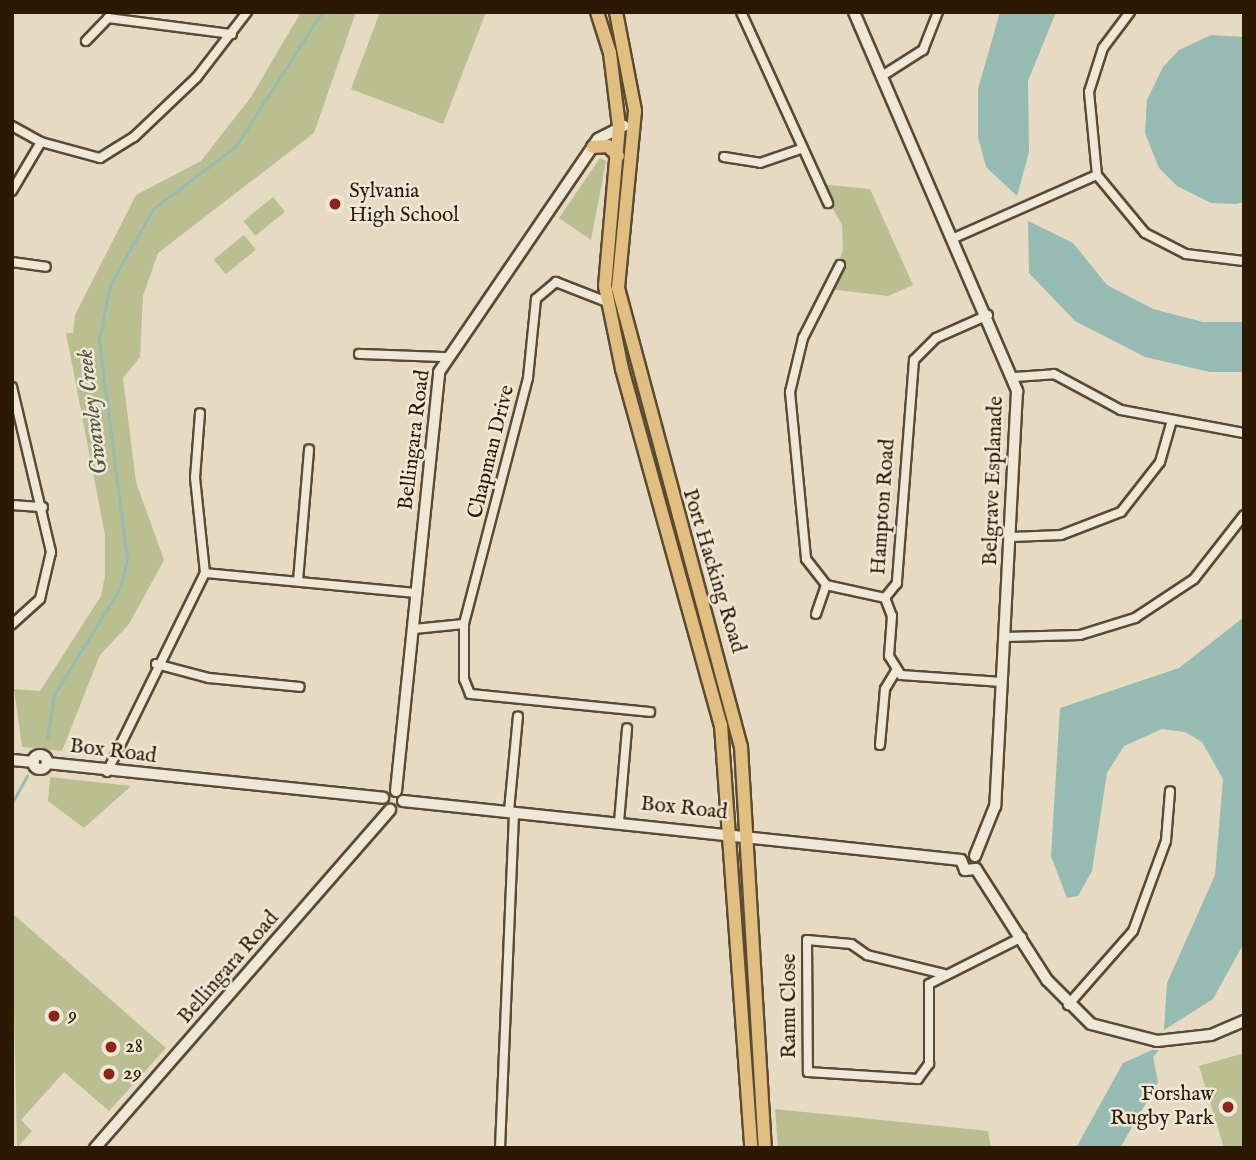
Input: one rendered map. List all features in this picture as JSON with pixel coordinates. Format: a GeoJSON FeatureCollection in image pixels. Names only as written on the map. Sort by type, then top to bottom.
{"type":"FeatureCollection","features":[{"type":"Feature","properties":{"kind":"main road","name":"Port Hacking Road"},"geometry":{"type":"LineString","coordinates":[[597,12],[610,53],[619,126],[618,156],[605,247],[607,302],[660,510],[710,673],[732,834],[751,1148]]}},
{"type":"Feature","properties":{"kind":"main road","name":"Port Hacking Road"},"geometry":{"type":"LineString","coordinates":[[616,12],[635,126],[617,256],[620,298],[673,509],[732,702],[748,835],[765,1148]]}},
{"type":"Feature","properties":{"kind":"main road"},"geometry":{"type":"LineString","coordinates":[[593,147],[608,146],[618,156]]}},
{"type":"Feature","properties":{"kind":"street"},"geometry":{"type":"LineString","coordinates":[[12,126],[41,142],[100,158],[134,137],[232,34],[247,12]]}},
{"type":"Feature","properties":{"kind":"street"},"geometry":{"type":"LineString","coordinates":[[741,12],[801,149],[828,203]]}},
{"type":"Feature","properties":{"kind":"street","name":"Belgrave Esplanade"},"geometry":{"type":"LineString","coordinates":[[854,12],[1014,377],[1012,537],[993,817],[975,856]]}},
{"type":"Feature","properties":{"kind":"street"},"geometry":{"type":"LineString","coordinates":[[882,76],[923,50],[938,12]]}},
{"type":"Feature","properties":{"kind":"street"},"geometry":{"type":"LineString","coordinates":[[1130,12],[1103,48],[1088,92],[1097,175],[1128,218],[1157,240],[1186,254],[1244,261]]}},
{"type":"Feature","properties":{"kind":"street"},"geometry":{"type":"LineString","coordinates":[[86,41],[108,18],[232,34]]}},
{"type":"Feature","properties":{"kind":"street"},"geometry":{"type":"LineString","coordinates":[[619,126],[635,126]]}},
{"type":"Feature","properties":{"kind":"street","name":"Bellingara Road"},"geometry":{"type":"LineString","coordinates":[[396,791],[437,379],[445,357],[593,147],[619,126]]}},
{"type":"Feature","properties":{"kind":"street"},"geometry":{"type":"LineString","coordinates":[[12,191],[41,142]]}},
{"type":"Feature","properties":{"kind":"street"},"geometry":{"type":"LineString","coordinates":[[724,156],[760,163],[801,149]]}},
{"type":"Feature","properties":{"kind":"street"},"geometry":{"type":"LineString","coordinates":[[954,238],[1097,175]]}},
{"type":"Feature","properties":{"kind":"street"},"geometry":{"type":"LineString","coordinates":[[12,262],[46,267]]}},
{"type":"Feature","properties":{"kind":"street"},"geometry":{"type":"LineString","coordinates":[[840,265],[803,338],[789,404],[806,559],[826,586],[885,598]]}},
{"type":"Feature","properties":{"kind":"street","name":"Chapman Drive"},"geometry":{"type":"LineString","coordinates":[[607,302],[556,282],[536,299],[528,378],[464,625],[468,693],[650,712]]}},
{"type":"Feature","properties":{"kind":"street","name":"Hampton Road"},"geometry":{"type":"LineString","coordinates":[[896,671],[885,598],[897,583],[914,360],[936,338],[988,315]]}},
{"type":"Feature","properties":{"kind":"street"},"geometry":{"type":"LineString","coordinates":[[359,354],[445,357]]}},
{"type":"Feature","properties":{"kind":"street"},"geometry":{"type":"LineString","coordinates":[[1014,377],[1054,374],[1121,410],[1171,424],[1244,433]]}},
{"type":"Feature","properties":{"kind":"street"},"geometry":{"type":"LineString","coordinates":[[12,387],[43,507],[51,552],[48,578],[40,599],[12,624]]}},
{"type":"Feature","properties":{"kind":"street"},"geometry":{"type":"LineString","coordinates":[[107,772],[156,664],[205,573],[195,478],[200,413]]}},
{"type":"Feature","properties":{"kind":"street"},"geometry":{"type":"LineString","coordinates":[[1012,537],[1061,535],[1121,512],[1160,461],[1171,424]]}},
{"type":"Feature","properties":{"kind":"street"},"geometry":{"type":"LineString","coordinates":[[298,581],[309,449]]}},
{"type":"Feature","properties":{"kind":"street"},"geometry":{"type":"LineString","coordinates":[[12,505],[43,507]]}},
{"type":"Feature","properties":{"kind":"street"},"geometry":{"type":"LineString","coordinates":[[1006,637],[1080,635],[1135,618],[1194,579],[1244,515]]}},
{"type":"Feature","properties":{"kind":"street"},"geometry":{"type":"LineString","coordinates":[[205,573],[417,593]]}},
{"type":"Feature","properties":{"kind":"street"},"geometry":{"type":"LineString","coordinates":[[816,614],[826,586]]}},
{"type":"Feature","properties":{"kind":"street"},"geometry":{"type":"LineString","coordinates":[[414,629],[464,625]]}},
{"type":"Feature","properties":{"kind":"street"},"geometry":{"type":"LineString","coordinates":[[156,664],[209,678],[300,687]]}},
{"type":"Feature","properties":{"kind":"street"},"geometry":{"type":"LineString","coordinates":[[880,745],[885,689],[896,671],[911,678],[1002,682]]}},
{"type":"Feature","properties":{"kind":"street"},"geometry":{"type":"LineString","coordinates":[[500,1148],[518,716]]}},
{"type":"Feature","properties":{"kind":"street"},"geometry":{"type":"LineString","coordinates":[[620,822],[628,728]]}},
{"type":"Feature","properties":{"kind":"street","name":"Box Road"},"geometry":{"type":"LineString","coordinates":[[12,760],[34,762],[41,756],[47,764],[107,772],[383,798]]}},
{"type":"Feature","properties":{"kind":"street"},"geometry":{"type":"LineString","coordinates":[[1068,1005],[1132,931],[1166,841],[1170,790]]}},
{"type":"Feature","properties":{"kind":"street"},"geometry":{"type":"LineString","coordinates":[[390,810],[383,798],[396,791],[403,802]]}},
{"type":"Feature","properties":{"kind":"street","name":"Bellingara Road"},"geometry":{"type":"LineString","coordinates":[[95,1148],[390,810],[403,802]]}},
{"type":"Feature","properties":{"kind":"street","name":"Box Road"},"geometry":{"type":"LineString","coordinates":[[403,802],[748,835],[961,860]]}},
{"type":"Feature","properties":{"kind":"street"},"geometry":{"type":"LineString","coordinates":[[976,869],[965,870],[961,860],[975,856],[976,869],[1068,1005],[1091,1024],[1157,1041],[1211,1035],[1244,1021]]}},
{"type":"Feature","properties":{"kind":"street"},"geometry":{"type":"LineString","coordinates":[[944,974],[1022,937]]}},
{"type":"Feature","properties":{"kind":"street","name":"Ramu Close"},"geometry":{"type":"LineString","coordinates":[[807,940],[851,944],[867,955],[944,974],[929,984],[929,1064],[918,1079],[808,1072],[807,940]]}},
{"type":"Feature","properties":{"kind":"green space"},"geometry":{"type":"Polygon","coordinates":[[[301,12],[356,12],[314,133],[158,253],[143,296],[140,357],[123,378],[136,482],[164,560],[129,624],[100,655],[62,751],[22,747],[14,689],[40,691],[101,596],[105,576],[105,535],[66,333],[73,333],[75,315],[136,195],[201,161],[251,97],[301,12]]]}},
{"type":"Feature","properties":{"kind":"green space"},"geometry":{"type":"Polygon","coordinates":[[[380,12],[486,12],[443,124],[351,89],[380,12]]]}},
{"type":"Feature","properties":{"kind":"green space"},"geometry":{"type":"Polygon","coordinates":[[[600,158],[606,161],[591,240],[559,218],[600,158]]]}},
{"type":"Feature","properties":{"kind":"green space"},"geometry":{"type":"Polygon","coordinates":[[[819,184],[870,189],[913,285],[888,296],[828,289],[843,250],[842,225],[819,184]]]}},
{"type":"Feature","properties":{"kind":"green space"},"geometry":{"type":"Polygon","coordinates":[[[273,197],[285,212],[255,236],[243,221],[273,197]]]}},
{"type":"Feature","properties":{"kind":"green space"},"geometry":{"type":"Polygon","coordinates":[[[244,235],[256,250],[226,274],[214,260],[244,235]]]}},
{"type":"Feature","properties":{"kind":"green space"},"geometry":{"type":"Polygon","coordinates":[[[50,777],[131,786],[84,828],[48,801],[50,777]]]}},
{"type":"Feature","properties":{"kind":"green space"},"geometry":{"type":"Polygon","coordinates":[[[12,913],[166,1048],[109,1111],[64,1072],[21,1120],[32,1131],[17,1148],[12,913]]]}},
{"type":"Feature","properties":{"kind":"green space","name":"Forshaw Rugby Park"},"geometry":{"type":"Polygon","coordinates":[[[1244,1053],[1244,1148],[1224,1148],[1199,1066],[1244,1053]]]}},
{"type":"Feature","properties":{"kind":"green space"},"geometry":{"type":"Polygon","coordinates":[[[775,1109],[988,1131],[991,1148],[778,1148],[775,1109]]]}},
{"type":"Feature","properties":{"kind":"water"},"geometry":{"type":"Polygon","coordinates":[[[1000,12],[1056,12],[1028,81],[1029,152],[1017,196],[986,167],[978,137],[978,89],[1000,12]]]}},
{"type":"Feature","properties":{"kind":"water"},"geometry":{"type":"Polygon","coordinates":[[[1211,35],[1244,37],[1244,202],[1236,204],[1211,203],[1177,186],[1159,168],[1145,133],[1147,100],[1163,67],[1179,50],[1211,35]]]}},
{"type":"Feature","properties":{"kind":"water"},"geometry":{"type":"Polygon","coordinates":[[[1028,221],[1073,243],[1107,285],[1153,309],[1203,322],[1244,322],[1244,372],[1210,372],[1145,357],[1075,321],[1029,273],[1028,221]]]}},
{"type":"Feature","properties":{"kind":"water"},"geometry":{"type":"Polygon","coordinates":[[[1244,617],[1244,943],[1213,999],[1164,1030],[1167,983],[1215,875],[1223,779],[1202,742],[1185,732],[1162,729],[1124,746],[1107,773],[1092,871],[1078,896],[1067,898],[1051,856],[1060,708],[1179,668],[1244,617]]]}},
{"type":"Feature","properties":{"kind":"water"},"geometry":{"type":"Polygon","coordinates":[[[1152,1050],[1159,1050],[1153,1057],[1158,1082],[1120,1148],[1076,1148],[1123,1063],[1152,1050]]]}},
{"type":"Feature","properties":{"kind":"waterway","name":"Gwawley Creek"},"geometry":{"type":"LineString","coordinates":[[47,739],[54,695],[120,588],[127,560],[99,340],[110,285],[153,209],[236,146],[322,12]]}},
{"type":"Feature","properties":{"kind":"waterway","name":"Gwawley Creek"},"geometry":{"type":"LineString","coordinates":[[12,803],[27,776]]}},
{"type":"Feature","properties":{"kind":"place","name":"Sylvania High School"},"geometry":{"type":"Point","coordinates":[335,204]}},
{"type":"Feature","properties":{"kind":"place","name":"9"},"geometry":{"type":"Point","coordinates":[54,1016]}},
{"type":"Feature","properties":{"kind":"place","name":"28"},"geometry":{"type":"Point","coordinates":[111,1047]}},
{"type":"Feature","properties":{"kind":"place","name":"29"},"geometry":{"type":"Point","coordinates":[109,1074]}},
{"type":"Feature","properties":{"kind":"place","name":"Forshaw Rugby Park"},"geometry":{"type":"Point","coordinates":[1228,1107]}}]}
